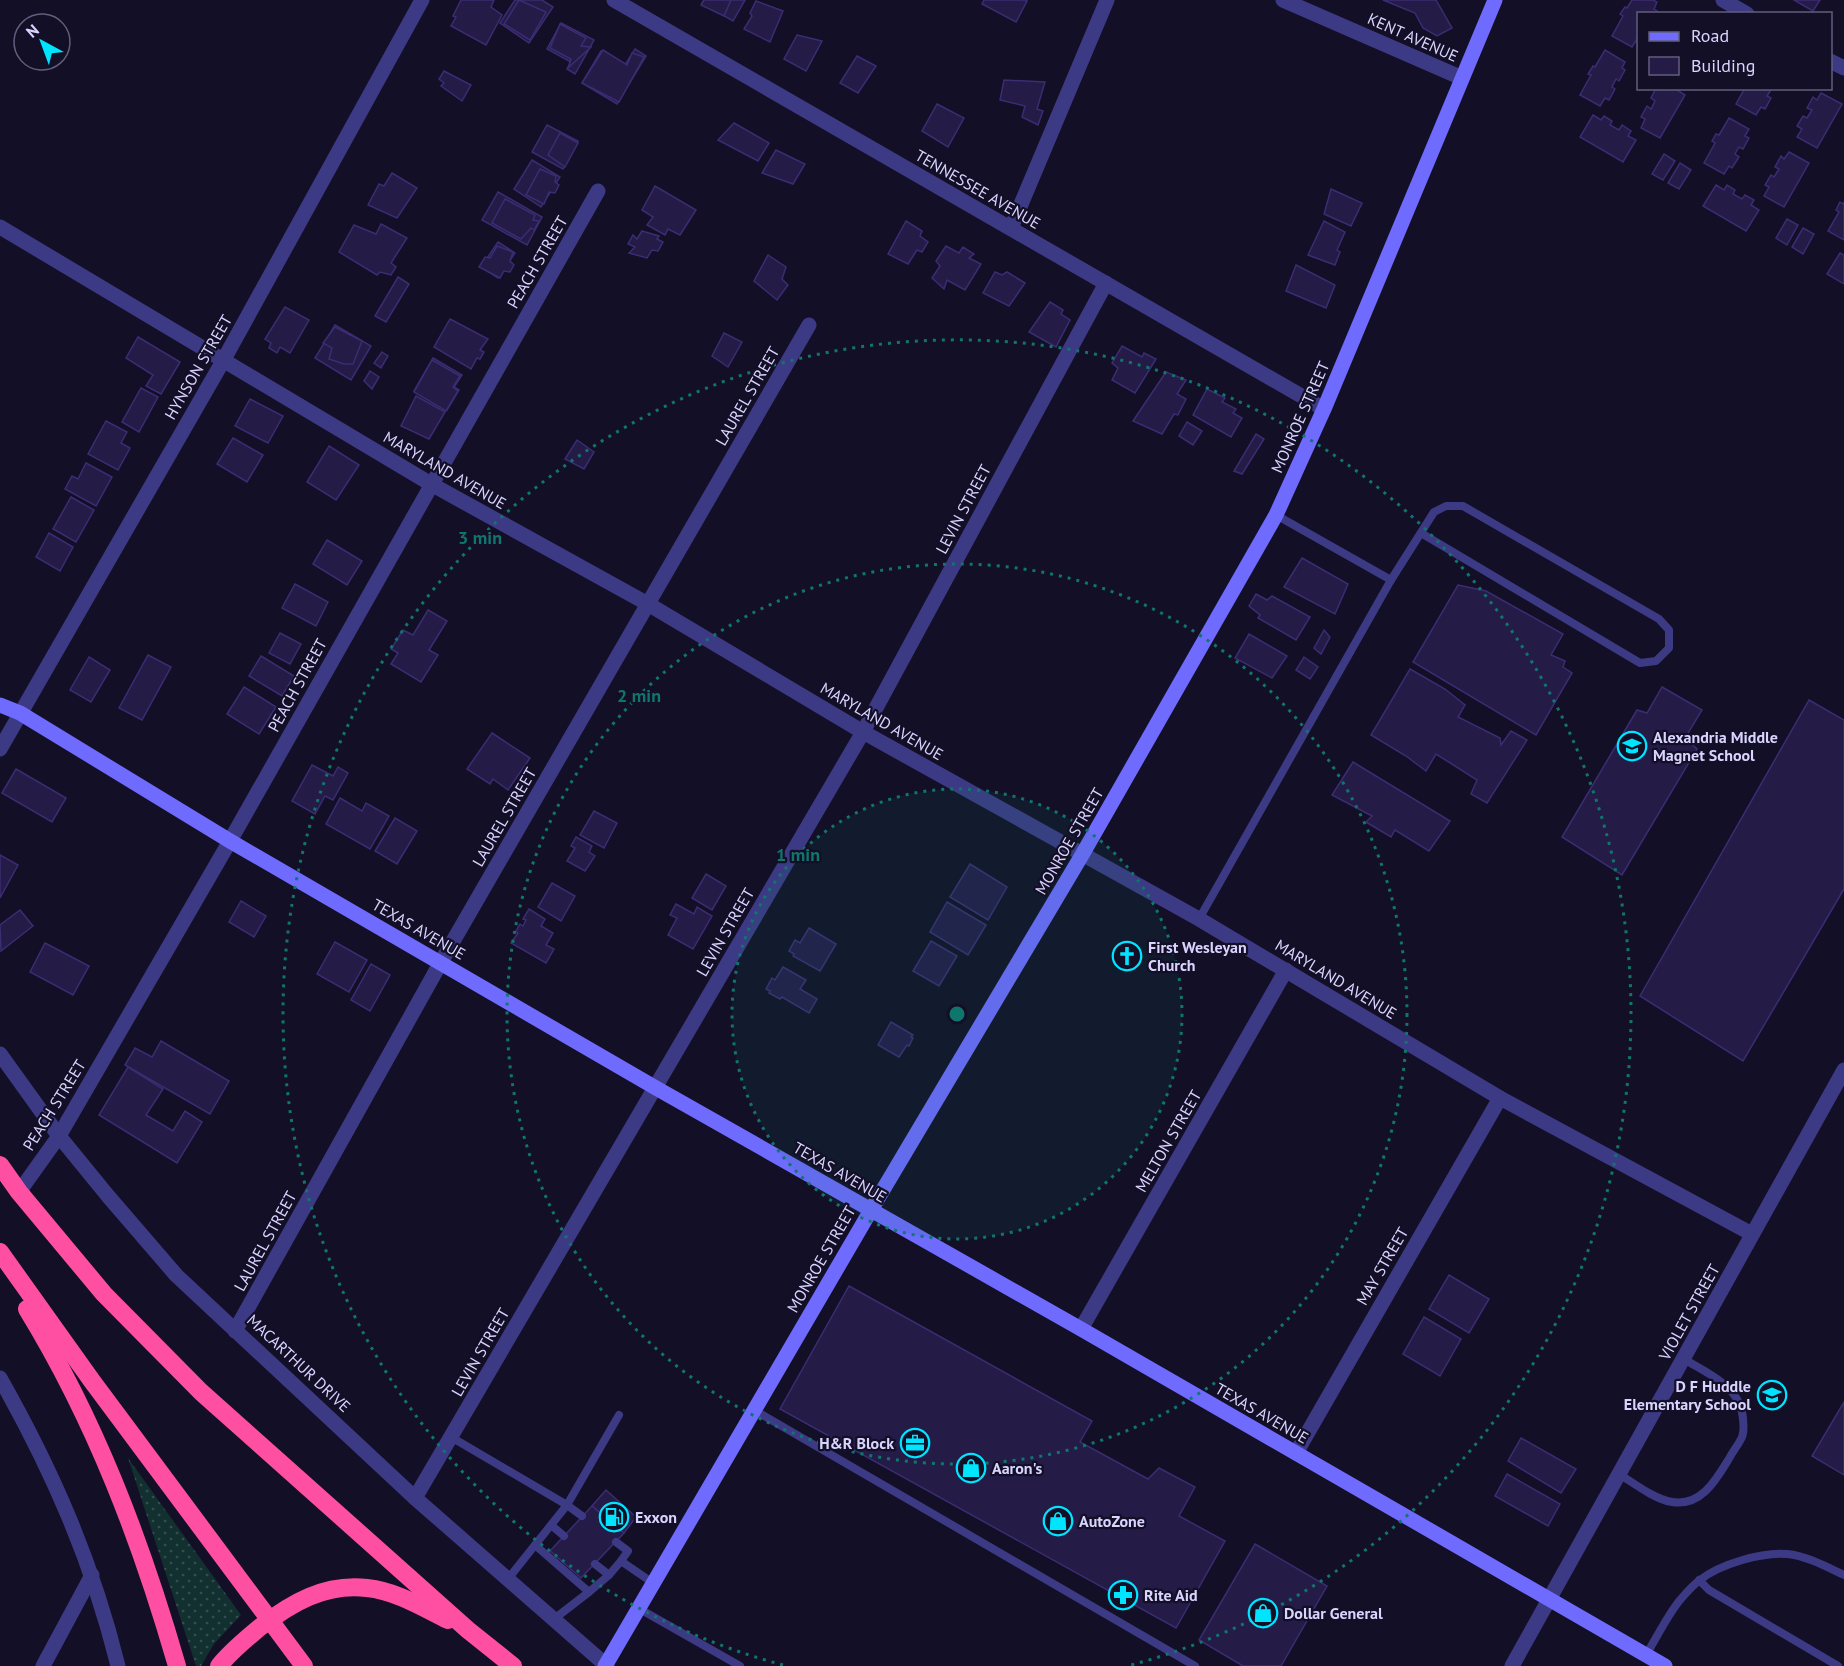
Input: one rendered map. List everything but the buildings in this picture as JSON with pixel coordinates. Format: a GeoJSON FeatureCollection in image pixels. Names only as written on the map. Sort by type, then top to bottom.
{"type":"FeatureCollection","features":[{"type":"Feature","properties":{"kind":"highway"},"geometry":{"type":"LineString","coordinates":[[0,1165],[19,1192],[104,1294],[201,1392],[468,1630],[513,1666]]}},
{"type":"Feature","properties":{"kind":"highway"},"geometry":{"type":"LineString","coordinates":[[0,1252],[92,1381],[304,1666]]}},
{"type":"Feature","properties":{"kind":"highway"},"geometry":{"type":"LineString","coordinates":[[0,1264],[53,1351],[110,1469],[157,1595],[177,1666]]}},
{"type":"Feature","properties":{"kind":"highway"},"geometry":{"type":"LineString","coordinates":[[219,1666],[228,1654],[269,1620],[298,1600],[321,1591],[343,1587],[368,1588],[395,1594],[468,1630]]}},
{"type":"Feature","properties":{"kind":"street","name":"HYNSON STREET"},"geometry":{"type":"LineString","coordinates":[[0,749],[223,361],[422,0]]}},
{"type":"Feature","properties":{"kind":"street","name":"TENNESSEE AVENUE"},"geometry":{"type":"LineString","coordinates":[[614,0],[1324,408]]}},
{"type":"Feature","properties":{"kind":"street"},"geometry":{"type":"LineString","coordinates":[[1011,228],[1107,0]]}},
{"type":"Feature","properties":{"kind":"street","name":"KENT AVENUE"},"geometry":{"type":"LineString","coordinates":[[1282,0],[1462,78]]}},
{"type":"Feature","properties":{"kind":"street","name":"MONROE STREET"},"geometry":{"type":"LineString","coordinates":[[606,1665],[871,1210],[1082,855],[1276,515],[1324,408],[1495,0]]}},
{"type":"Feature","properties":{"kind":"street"},"geometry":{"type":"LineString","coordinates":[[1723,0],[1744,12]]}},
{"type":"Feature","properties":{"kind":"street","name":"PEACH STREET"},"geometry":{"type":"LineString","coordinates":[[19,1192],[59,1136],[230,841],[598,190]]}},
{"type":"Feature","properties":{"kind":"street","name":"MARYLAND AVENUE"},"geometry":{"type":"LineString","coordinates":[[0,227],[431,484],[648,604],[863,732],[1199,919],[1500,1098],[1752,1234]]}},
{"type":"Feature","properties":{"kind":"street","name":"LEVIN STREET"},"geometry":{"type":"LineString","coordinates":[[416,1498],[863,732],[1106,283]]}},
{"type":"Feature","properties":{"kind":"street","name":"LAUREL STREET"},"geometry":{"type":"LineString","coordinates":[[235,1331],[441,962],[809,325]]}},
{"type":"Feature","properties":{"kind":"street","name":"TEXAS AVENUE"},"geometry":{"type":"LineString","coordinates":[[0,705],[20,713],[230,841],[656,1088],[1081,1329],[1665,1666]]}},
{"type":"Feature","properties":{"kind":"street","name":"MELTON STREET"},"geometry":{"type":"LineString","coordinates":[[1081,1329],[1286,970]]}},
{"type":"Feature","properties":{"kind":"street","name":"MACARTHUR DRIVE"},"geometry":{"type":"LineString","coordinates":[[0,1054],[59,1136],[176,1275],[416,1498],[606,1665]]}},
{"type":"Feature","properties":{"kind":"street","name":"VIOLET STREET"},"geometry":{"type":"LineString","coordinates":[[1512,1666],[1844,1070]]}},
{"type":"Feature","properties":{"kind":"street","name":"MAY STREET"},"geometry":{"type":"LineString","coordinates":[[1296,1453],[1500,1098]]}},
{"type":"Feature","properties":{"kind":"street"},"geometry":{"type":"LineString","coordinates":[[0,1378],[49,1470],[92,1575],[118,1666]]}},
{"type":"Feature","properties":{"kind":"street"},"geometry":{"type":"LineString","coordinates":[[43,1666],[92,1575]]}},
{"type":"Feature","properties":{"kind":"lane"},"geometry":{"type":"LineString","coordinates":[[1199,919],[1391,580],[1434,512],[1446,506],[1463,506],[1659,619],[1669,630],[1669,648],[1656,661],[1640,663],[1421,533]]}},
{"type":"Feature","properties":{"kind":"lane"},"geometry":{"type":"LineString","coordinates":[[1276,515],[1391,580]]}},
{"type":"Feature","properties":{"kind":"lane"},"geometry":{"type":"LineString","coordinates":[[1620,1474],[1659,1498],[1673,1502],[1687,1502],[1712,1486],[1742,1436],[1743,1421],[1740,1405],[1728,1388],[1684,1359]]}},
{"type":"Feature","properties":{"kind":"lane"},"geometry":{"type":"LineString","coordinates":[[754,1410],[1195,1666]]}},
{"type":"Feature","properties":{"kind":"lane"},"geometry":{"type":"LineString","coordinates":[[508,1579],[567,1505],[619,1415]]}},
{"type":"Feature","properties":{"kind":"lane"},"geometry":{"type":"LineString","coordinates":[[451,1437],[582,1516]]}},
{"type":"Feature","properties":{"kind":"lane"},"geometry":{"type":"LineString","coordinates":[[551,1525],[564,1536]]}},
{"type":"Feature","properties":{"kind":"lane"},"geometry":{"type":"LineString","coordinates":[[554,1619],[589,1593],[621,1561],[628,1551],[616,1542]]}},
{"type":"Feature","properties":{"kind":"lane"},"geometry":{"type":"LineString","coordinates":[[535,1545],[589,1593]]}},
{"type":"Feature","properties":{"kind":"lane"},"geometry":{"type":"LineString","coordinates":[[1646,1655],[1679,1601],[1699,1580],[1742,1560],[1788,1554],[1818,1563],[1844,1575]]}},
{"type":"Feature","properties":{"kind":"lane"},"geometry":{"type":"LineString","coordinates":[[621,1561],[653,1583]]}},
{"type":"Feature","properties":{"kind":"lane"},"geometry":{"type":"LineString","coordinates":[[595,1564],[609,1575]]}},
{"type":"Feature","properties":{"kind":"lane"},"geometry":{"type":"LineString","coordinates":[[1699,1580],[1709,1590],[1838,1666]]}},
{"type":"Feature","properties":{"kind":"lane"},"geometry":{"type":"LineString","coordinates":[[638,1608],[740,1666]]}},
{"type":"Feature","properties":{"kind":"green space"},"geometry":{"type":"Polygon","coordinates":[[[128,1458],[241,1615],[214,1644],[201,1666],[196,1666],[128,1458]]]}},
{"type":"Feature","properties":{"kind":"place","name":"Alexandria Middle Magnet School"},"geometry":{"type":"Point","coordinates":[1632,746]}},
{"type":"Feature","properties":{"kind":"place","name":"First Wesleyan Church"},"geometry":{"type":"Point","coordinates":[1127,956]}},
{"type":"Feature","properties":{"kind":"place","name":"D F Huddle Elementary School"},"geometry":{"type":"Point","coordinates":[1772,1395]}},
{"type":"Feature","properties":{"kind":"place","name":"H&R Block"},"geometry":{"type":"Point","coordinates":[915,1443]}},
{"type":"Feature","properties":{"kind":"place","name":"Aaron's"},"geometry":{"type":"Point","coordinates":[971,1468]}},
{"type":"Feature","properties":{"kind":"place","name":"Exxon"},"geometry":{"type":"Point","coordinates":[614,1517]}},
{"type":"Feature","properties":{"kind":"place","name":"AutoZone"},"geometry":{"type":"Point","coordinates":[1058,1521]}},
{"type":"Feature","properties":{"kind":"place","name":"Rite Aid"},"geometry":{"type":"Point","coordinates":[1123,1595]}},
{"type":"Feature","properties":{"kind":"place","name":"Dollar General"},"geometry":{"type":"Point","coordinates":[1263,1613]}}]}
